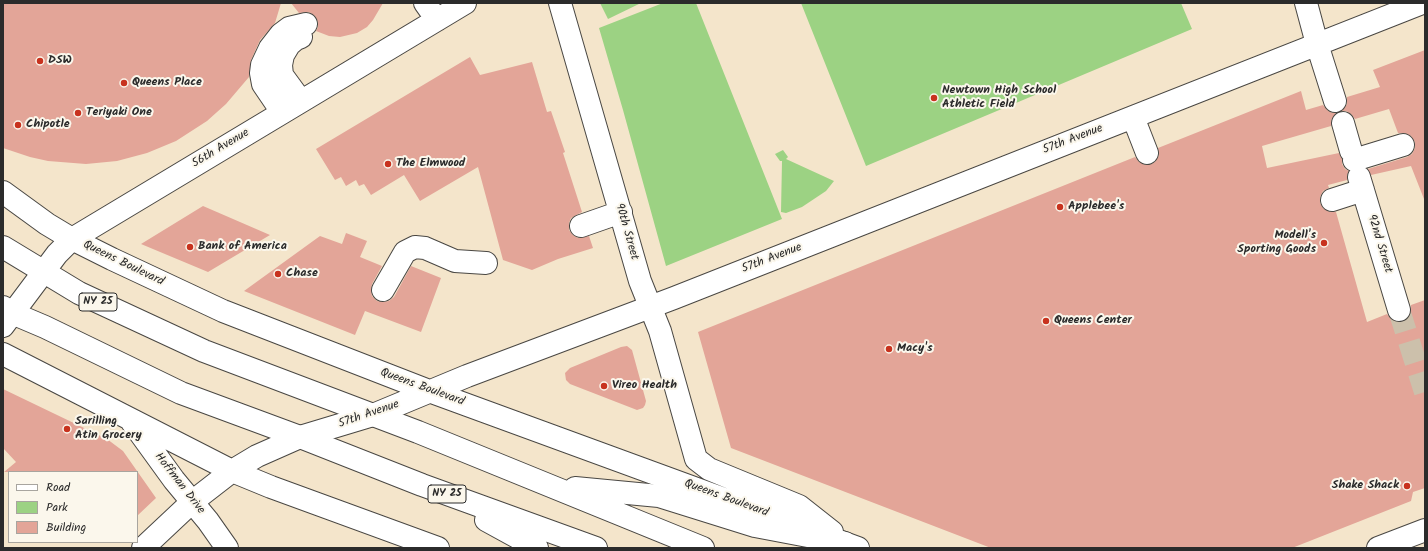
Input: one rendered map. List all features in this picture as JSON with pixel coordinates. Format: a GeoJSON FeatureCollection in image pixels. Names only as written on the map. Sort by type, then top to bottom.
{"type":"FeatureCollection","features":[{"type":"Feature","properties":{"kind":"street","name":"90th Street"},"geometry":{"type":"LineString","coordinates":[[560,3],[640,281],[660,331],[696,459],[709,469],[799,506],[852,545]]}},
{"type":"Feature","properties":{"kind":"street"},"geometry":{"type":"LineString","coordinates":[[1306,3],[1335,101]]}},
{"type":"Feature","properties":{"kind":"street","name":"57th Avenue"},"geometry":{"type":"LineString","coordinates":[[143,548],[192,502],[232,471],[256,456],[300,437],[373,415],[429,391],[651,307],[1422,3]]}},
{"type":"Feature","properties":{"kind":"street","name":"56th Avenue"},"geometry":{"type":"LineString","coordinates":[[6,315],[44,272],[57,254],[72,239],[301,101],[449,7]]}},
{"type":"Feature","properties":{"kind":"street"},"geometry":{"type":"LineString","coordinates":[[282,112],[263,84],[261,73],[262,66],[270,48],[281,34],[289,28],[312,28],[290,45],[283,55],[282,61],[282,75],[301,101]]}},
{"type":"Feature","properties":{"kind":"street"},"geometry":{"type":"LineString","coordinates":[[1133,117],[1147,153]]}},
{"type":"Feature","properties":{"kind":"street","name":"92nd Street"},"geometry":{"type":"LineString","coordinates":[[1342,123],[1400,310]]}},
{"type":"Feature","properties":{"kind":"street"},"geometry":{"type":"LineString","coordinates":[[1332,200],[1357,170],[1403,145]]}},
{"type":"Feature","properties":{"kind":"street","name":"Queens Boulevard"},"geometry":{"type":"LineString","coordinates":[[3,192],[47,224],[72,239],[222,311],[429,391],[852,545]]}},
{"type":"Feature","properties":{"kind":"street"},"geometry":{"type":"LineString","coordinates":[[581,226],[621,212]]}},
{"type":"Feature","properties":{"kind":"street","name":"NY 25"},"geometry":{"type":"LineString","coordinates":[[3,247],[79,293],[204,351],[373,415],[704,548]]}},
{"type":"Feature","properties":{"kind":"street"},"geometry":{"type":"LineString","coordinates":[[383,290],[405,252],[415,247],[425,248],[455,261],[486,263]]}},
{"type":"Feature","properties":{"kind":"street","name":"NY 25"},"geometry":{"type":"LineString","coordinates":[[6,315],[45,327],[181,393],[300,437],[422,485],[596,548]]}},
{"type":"Feature","properties":{"kind":"street"},"geometry":{"type":"LineString","coordinates":[[3,354],[232,471],[271,487],[438,548]]}},
{"type":"Feature","properties":{"kind":"street","name":"Hoffman Drive"},"geometry":{"type":"LineString","coordinates":[[130,419],[174,480],[208,521],[227,548]]}},
{"type":"Feature","properties":{"kind":"street"},"geometry":{"type":"LineString","coordinates":[[422,485],[537,548]]}},
{"type":"Feature","properties":{"kind":"street"},"geometry":{"type":"LineString","coordinates":[[552,486],[659,496],[755,526],[852,545]]}},
{"type":"Feature","properties":{"kind":"street"},"geometry":{"type":"LineString","coordinates":[[1378,548],[1425,530]]}},
{"type":"Feature","properties":{"kind":"green space"},"geometry":{"type":"Polygon","coordinates":[[[600,3],[641,3],[608,19],[600,3]]]}},
{"type":"Feature","properties":{"kind":"green space"},"geometry":{"type":"Polygon","coordinates":[[[663,3],[696,3],[782,219],[666,266],[599,28],[663,3]]]}},
{"type":"Feature","properties":{"kind":"green space","name":"Newtown High School Athletic Field"},"geometry":{"type":"Polygon","coordinates":[[[801,3],[1181,3],[1192,29],[866,166],[801,3]]]}},
{"type":"Feature","properties":{"kind":"green space"},"geometry":{"type":"Polygon","coordinates":[[[783,150],[788,157],[786,159],[834,181],[826,191],[802,207],[786,213],[781,212],[782,161],[780,161],[775,154],[783,150]]]}},
{"type":"Feature","properties":{"kind":"building","name":"Queens Place"},"geometry":{"type":"Polygon","coordinates":[[[3,3],[281,3],[275,23],[260,40],[251,60],[249,77],[226,104],[207,121],[176,141],[147,153],[117,161],[86,164],[48,161],[3,148],[3,3]]]}},
{"type":"Feature","properties":{"kind":"building"},"geometry":{"type":"Polygon","coordinates":[[[291,3],[383,3],[367,27],[357,33],[340,37],[329,36],[316,31],[318,22],[315,16],[309,12],[299,13],[291,3]]]}},
{"type":"Feature","properties":{"kind":"building"},"geometry":{"type":"Polygon","coordinates":[[[1425,50],[1424,199],[1411,166],[1371,175],[1368,169],[1407,157],[1412,154],[1415,148],[1415,142],[1411,136],[1405,133],[1398,133],[1389,109],[1355,119],[1351,114],[1346,111],[1342,111],[1347,104],[1347,97],[1380,87],[1373,70],[1425,50]]]}},
{"type":"Feature","properties":{"kind":"building","name":"The Elmwood"},"geometry":{"type":"Polygon","coordinates":[[[470,57],[480,75],[532,62],[547,112],[551,111],[565,152],[563,153],[582,212],[571,218],[569,230],[578,238],[589,236],[593,248],[558,259],[532,270],[503,260],[478,167],[420,201],[404,175],[371,195],[364,184],[359,186],[356,180],[346,186],[341,177],[335,180],[316,149],[470,57]]]}},
{"type":"Feature","properties":{"kind":"building","name":"Queens Center"},"geometry":{"type":"Polygon","coordinates":[[[1301,91],[1306,110],[1323,105],[1327,110],[1332,113],[1336,113],[1331,120],[1331,126],[1262,146],[1267,168],[1339,153],[1342,159],[1342,164],[1345,169],[1349,171],[1347,180],[1328,185],[1329,188],[1323,191],[1320,197],[1320,203],[1324,209],[1330,212],[1336,212],[1367,322],[1387,314],[1396,322],[1403,322],[1411,313],[1411,305],[1425,300],[1425,488],[1413,492],[1411,501],[1292,548],[991,548],[731,448],[698,332],[1135,157],[1139,162],[1145,165],[1152,164],[1156,161],[1159,155],[1158,148],[1301,91]]]}},
{"type":"Feature","properties":{"kind":"building"},"geometry":{"type":"Polygon","coordinates":[[[203,206],[270,235],[208,272],[141,244],[203,206]]]}},
{"type":"Feature","properties":{"kind":"building"},"geometry":{"type":"Polygon","coordinates":[[[346,233],[367,241],[360,257],[382,266],[372,284],[371,290],[372,296],[377,301],[389,301],[394,297],[411,266],[441,278],[421,332],[365,311],[355,335],[244,291],[320,236],[342,244],[346,233]]]}},
{"type":"Feature","properties":{"kind":"building"},"geometry":{"type":"Polygon","coordinates":[[[627,346],[632,350],[646,401],[643,408],[637,410],[570,384],[566,380],[565,373],[570,368],[621,347],[627,346]]]}},
{"type":"Feature","properties":{"kind":"building"},"geometry":{"type":"Polygon","coordinates":[[[3,389],[107,439],[123,451],[137,471],[4,472],[16,462],[3,448],[3,389]]]}},
{"type":"Feature","properties":{"kind":"building"},"geometry":{"type":"Polygon","coordinates":[[[138,472],[156,498],[138,515],[138,472]]]}},
{"type":"Feature","properties":{"kind":"tunnel"},"geometry":{"type":"LineString","coordinates":[[1399,310],[1425,392]]}},
{"type":"Feature","properties":{"kind":"place","name":"DSW"},"geometry":{"type":"Point","coordinates":[40,61]}},
{"type":"Feature","properties":{"kind":"place","name":"Queens Place"},"geometry":{"type":"Point","coordinates":[124,83]}},
{"type":"Feature","properties":{"kind":"place","name":"Newtown High School Athletic Field"},"geometry":{"type":"Point","coordinates":[934,98]}},
{"type":"Feature","properties":{"kind":"place","name":"Teriyaki One"},"geometry":{"type":"Point","coordinates":[78,113]}},
{"type":"Feature","properties":{"kind":"place","name":"Chipotle"},"geometry":{"type":"Point","coordinates":[18,125]}},
{"type":"Feature","properties":{"kind":"place","name":"The Elmwood"},"geometry":{"type":"Point","coordinates":[388,164]}},
{"type":"Feature","properties":{"kind":"place","name":"Applebee's"},"geometry":{"type":"Point","coordinates":[1060,207]}},
{"type":"Feature","properties":{"kind":"place","name":"Modell's Sporting Goods"},"geometry":{"type":"Point","coordinates":[1324,243]}},
{"type":"Feature","properties":{"kind":"place","name":"Bank of America"},"geometry":{"type":"Point","coordinates":[190,247]}},
{"type":"Feature","properties":{"kind":"place","name":"Chase"},"geometry":{"type":"Point","coordinates":[278,274]}},
{"type":"Feature","properties":{"kind":"place","name":"Queens Center"},"geometry":{"type":"Point","coordinates":[1046,321]}},
{"type":"Feature","properties":{"kind":"place","name":"Macy's"},"geometry":{"type":"Point","coordinates":[889,349]}},
{"type":"Feature","properties":{"kind":"place","name":"Vireo Health"},"geometry":{"type":"Point","coordinates":[604,386]}},
{"type":"Feature","properties":{"kind":"place","name":"Sarilling Atin Grocery"},"geometry":{"type":"Point","coordinates":[67,429]}},
{"type":"Feature","properties":{"kind":"place","name":"Shake Shack"},"geometry":{"type":"Point","coordinates":[1407,486]}}]}
